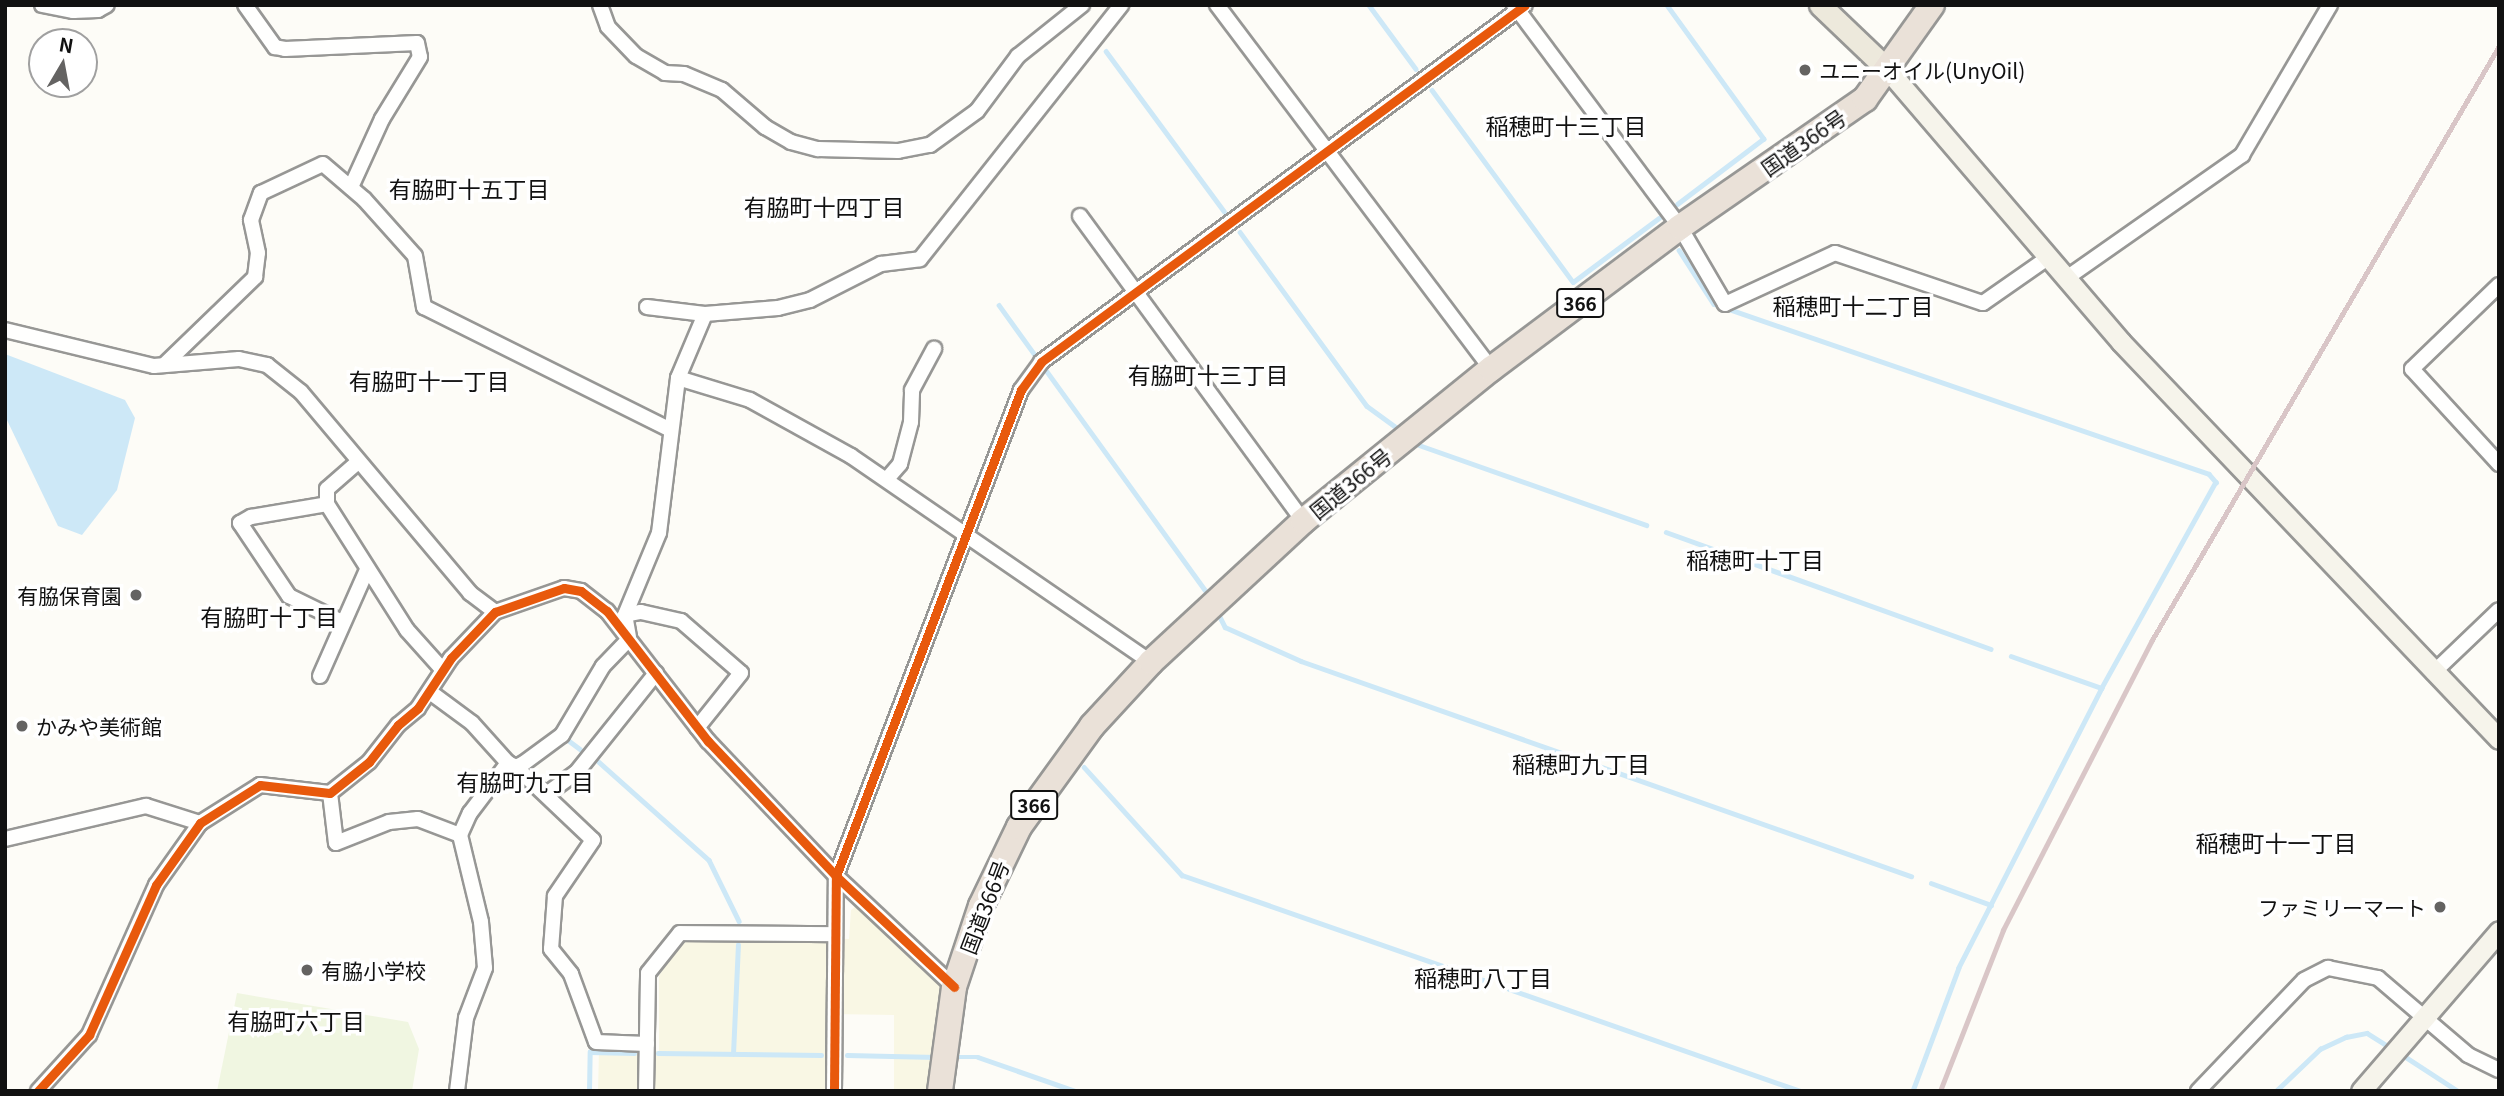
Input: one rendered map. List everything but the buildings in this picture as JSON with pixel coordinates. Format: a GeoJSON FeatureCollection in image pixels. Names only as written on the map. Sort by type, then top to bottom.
{"type":"FeatureCollection","features":[{"type":"Feature","properties":{"kind":"highway","name":"国道366号"},"geometry":{"type":"LineString","coordinates":[[940,1091],[954,987],[981,906],[1020,827],[1092,726],[1151,662],[1303,521],[1491,369],[1680,227],[1865,99],[1932,5]]}},
{"type":"Feature","properties":{"kind":"main road"},"geometry":{"type":"LineString","coordinates":[[1820,5],[1888,70]]}},
{"type":"Feature","properties":{"kind":"street"},"geometry":{"type":"LineString","coordinates":[[42,5],[73,11],[107,5]]}},
{"type":"Feature","properties":{"kind":"street"},"geometry":{"type":"LineString","coordinates":[[245,5],[275,47],[285,49],[417,43],[420,57],[382,119],[351,187]]}},
{"type":"Feature","properties":{"kind":"street"},"geometry":{"type":"LineString","coordinates":[[600,5],[608,27],[636,56],[665,74],[684,74],[722,90],[765,127],[791,142],[818,149],[898,151],[930,145],[977,111],[1018,56],[1082,5]]}},
{"type":"Feature","properties":{"kind":"street"},"geometry":{"type":"LineString","coordinates":[[647,307],[705,314],[778,308],[810,300],[881,264],[920,258],[1121,5]]}},
{"type":"Feature","properties":{"kind":"street"},"geometry":{"type":"LineString","coordinates":[[1217,5],[1325,152],[1491,369]]}},
{"type":"Feature","properties":{"kind":"street"},"geometry":{"type":"LineString","coordinates":[[2067,277],[2242,155],[2330,5]]}},
{"type":"Feature","properties":{"kind":"street"},"geometry":{"type":"LineString","coordinates":[[834,1091],[836,876],[1021,390],[1041,362],[1519,7],[1680,227],[1725,304],[1835,253],[1983,303],[2049,257]]}},
{"type":"Feature","properties":{"kind":"street"},"geometry":{"type":"LineString","coordinates":[[1888,70],[2120,341],[2433,673],[2499,739]]}},
{"type":"Feature","properties":{"kind":"street"},"geometry":{"type":"LineString","coordinates":[[164,365],[255,277],[258,253],[251,220],[267,187],[323,164],[351,187],[415,256],[424,307],[669,429]]}},
{"type":"Feature","properties":{"kind":"street"},"geometry":{"type":"LineString","coordinates":[[1080,216],[1303,521]]}},
{"type":"Feature","properties":{"kind":"street"},"geometry":{"type":"LineString","coordinates":[[2499,285],[2412,369],[2499,464]]}},
{"type":"Feature","properties":{"kind":"street"},"geometry":{"type":"LineString","coordinates":[[629,639],[625,615],[659,533],[669,429],[678,378],[705,314]]}},
{"type":"Feature","properties":{"kind":"street"},"geometry":{"type":"LineString","coordinates":[[5,330],[113,358],[164,365],[239,359],[267,365],[301,392],[470,593],[495,612]]}},
{"type":"Feature","properties":{"kind":"street"},"geometry":{"type":"LineString","coordinates":[[887,480],[900,464],[911,422],[912,390],[934,349]]}},
{"type":"Feature","properties":{"kind":"street"},"geometry":{"type":"LineString","coordinates":[[678,378],[750,400],[887,480],[963,537],[1151,662]]}},
{"type":"Feature","properties":{"kind":"street"},"geometry":{"type":"LineString","coordinates":[[358,462],[327,489],[327,504],[407,630],[442,669]]}},
{"type":"Feature","properties":{"kind":"street"},"geometry":{"type":"LineString","coordinates":[[327,504],[261,515],[240,523],[289,596],[342,622]]}},
{"type":"Feature","properties":{"kind":"street"},"geometry":{"type":"LineString","coordinates":[[320,676],[367,570]]}},
{"type":"Feature","properties":{"kind":"street"},"geometry":{"type":"LineString","coordinates":[[38,1091],[89,1035],[152,894],[200,823],[260,785],[330,793],[369,762],[430,692],[442,669],[495,612],[573,589],[607,611],[696,728],[836,876],[954,987]]}},
{"type":"Feature","properties":{"kind":"street"},"geometry":{"type":"LineString","coordinates":[[2433,673],[2499,610]]}},
{"type":"Feature","properties":{"kind":"street"},"geometry":{"type":"LineString","coordinates":[[625,615],[641,612],[681,621],[741,673],[696,728]]}},
{"type":"Feature","properties":{"kind":"street"},"geometry":{"type":"LineString","coordinates":[[457,1091],[466,1018],[485,968],[481,922],[460,835],[470,813],[512,765],[562,735],[603,666],[629,639]]}},
{"type":"Feature","properties":{"kind":"street"},"geometry":{"type":"LineString","coordinates":[[548,793],[576,773],[656,673]]}},
{"type":"Feature","properties":{"kind":"street"},"geometry":{"type":"LineString","coordinates":[[430,692],[472,723],[531,786],[548,793],[593,839],[555,896],[551,949],[571,974],[596,1042],[646,1044]]}},
{"type":"Feature","properties":{"kind":"street"},"geometry":{"type":"LineString","coordinates":[[330,793],[336,843],[389,822],[418,819],[460,835]]}},
{"type":"Feature","properties":{"kind":"street"},"geometry":{"type":"LineString","coordinates":[[5,839],[146,806],[200,823]]}},
{"type":"Feature","properties":{"kind":"street"},"geometry":{"type":"LineString","coordinates":[[2363,1088],[2423,1021],[2447,986],[2499,931]]}},
{"type":"Feature","properties":{"kind":"street"},"geometry":{"type":"LineString","coordinates":[[646,1091],[648,973],[680,933],[835,934]]}},
{"type":"Feature","properties":{"kind":"street"},"geometry":{"type":"LineString","coordinates":[[2198,1091],[2304,980],[2328,968],[2378,978],[2423,1021],[2468,1055],[2499,1070]]}},
{"type":"Feature","properties":{"kind":"shaded area"},"geometry":{"type":"Polygon","coordinates":[[[859,904],[948,991],[934,1091],[894,1091],[894,1015],[831,1014],[829,1091],[598,1091],[599,1050],[659,1051],[659,976],[675,949],[695,935],[849,939],[851,910],[859,904]]]}},
{"type":"Feature","properties":{"kind":"green space"},"geometry":{"type":"Polygon","coordinates":[[[237,993],[408,1022],[419,1049],[412,1091],[217,1091],[237,993]]]}},
{"type":"Feature","properties":{"kind":"water"},"geometry":{"type":"Polygon","coordinates":[[[5,354],[125,400],[135,418],[117,490],[82,535],[58,526],[5,416],[5,354]]]}},
{"type":"Feature","properties":{"kind":"waterway"},"geometry":{"type":"LineString","coordinates":[[1369,5],[1416,69]]}},
{"type":"Feature","properties":{"kind":"waterway"},"geometry":{"type":"LineString","coordinates":[[1667,5],[1764,139],[1678,204]]}},
{"type":"Feature","properties":{"kind":"waterway"},"geometry":{"type":"LineString","coordinates":[[1106,51],[1224,211]]}},
{"type":"Feature","properties":{"kind":"waterway"},"geometry":{"type":"LineString","coordinates":[[1432,90],[1573,282],[1659,218]]}},
{"type":"Feature","properties":{"kind":"waterway"},"geometry":{"type":"LineString","coordinates":[[1240,232],[1367,406],[1396,427]]}},
{"type":"Feature","properties":{"kind":"waterway"},"geometry":{"type":"LineString","coordinates":[[1679,250],[1714,304],[2209,474],[2216,482],[2102,688],[1959,968],[1913,1091]]}},
{"type":"Feature","properties":{"kind":"waterway"},"geometry":{"type":"LineString","coordinates":[[999,305],[1038,359]]}},
{"type":"Feature","properties":{"kind":"waterway"},"geometry":{"type":"LineString","coordinates":[[1043,366],[1210,597]]}},
{"type":"Feature","properties":{"kind":"waterway"},"geometry":{"type":"LineString","coordinates":[[1419,445],[1646,525]]}},
{"type":"Feature","properties":{"kind":"waterway"},"geometry":{"type":"LineString","coordinates":[[1666,532],[1991,649]]}},
{"type":"Feature","properties":{"kind":"waterway"},"geometry":{"type":"LineString","coordinates":[[1217,611],[1225,627],[1301,661],[1911,876]]}},
{"type":"Feature","properties":{"kind":"waterway"},"geometry":{"type":"LineString","coordinates":[[2011,656],[2102,688]]}},
{"type":"Feature","properties":{"kind":"waterway"},"geometry":{"type":"LineString","coordinates":[[568,740],[580,749]]}},
{"type":"Feature","properties":{"kind":"waterway"},"geometry":{"type":"LineString","coordinates":[[599,762],[709,860],[739,921]]}},
{"type":"Feature","properties":{"kind":"waterway"},"geometry":{"type":"LineString","coordinates":[[1084,767],[1182,875],[1489,982]]}},
{"type":"Feature","properties":{"kind":"waterway"},"geometry":{"type":"LineString","coordinates":[[1931,883],[1991,905]]}},
{"type":"Feature","properties":{"kind":"waterway"},"geometry":{"type":"LineString","coordinates":[[733,1054],[738,945]]}},
{"type":"Feature","properties":{"kind":"waterway"},"geometry":{"type":"LineString","coordinates":[[1509,989],[1800,1091]]}},
{"type":"Feature","properties":{"kind":"waterway"},"geometry":{"type":"LineString","coordinates":[[2276,1091],[2320,1049],[2346,1037],[2367,1033],[2391,1048]]}},
{"type":"Feature","properties":{"kind":"waterway"},"geometry":{"type":"LineString","coordinates":[[589,1091],[590,1052],[634,1053]]}},
{"type":"Feature","properties":{"kind":"waterway"},"geometry":{"type":"LineString","coordinates":[[658,1053],[821,1055]]}},
{"type":"Feature","properties":{"kind":"waterway"},"geometry":{"type":"LineString","coordinates":[[2401,1054],[2458,1091]]}},
{"type":"Feature","properties":{"kind":"waterway"},"geometry":{"type":"LineString","coordinates":[[847,1055],[936,1057]]}},
{"type":"Feature","properties":{"kind":"waterway"},"geometry":{"type":"LineString","coordinates":[[952,1057],[978,1057],[1075,1091]]}},
{"type":"Feature","properties":{"kind":"railway"},"geometry":{"type":"LineString","coordinates":[[1940,1091],[2003,930],[2152,640],[2499,46]]}},
{"type":"Feature","properties":{"kind":"cycle path"},"geometry":{"type":"LineString","coordinates":[[834,1091],[836,876],[1021,390],[1041,362],[1525,5]]}},
{"type":"Feature","properties":{"kind":"cycle path"},"geometry":{"type":"LineString","coordinates":[[38,1091],[89,1035],[156,885],[200,823],[260,785],[330,793],[369,762],[398,725],[418,708],[451,658],[495,612],[564,588],[581,591],[607,611],[708,741],[836,876],[954,987]]}},
{"type":"Feature","properties":{"kind":"place","name":"ユニーオイル(UnyOil)"},"geometry":{"type":"Point","coordinates":[1805,70]}},
{"type":"Feature","properties":{"kind":"place","name":"有脇保育園"},"geometry":{"type":"Point","coordinates":[136,595]}},
{"type":"Feature","properties":{"kind":"place","name":"かみや美術館"},"geometry":{"type":"Point","coordinates":[22,726]}},
{"type":"Feature","properties":{"kind":"place","name":"ファミリーマート"},"geometry":{"type":"Point","coordinates":[2440,907]}},
{"type":"Feature","properties":{"kind":"place","name":"有脇小学校"},"geometry":{"type":"Point","coordinates":[307,970]}},
{"type":"Feature","properties":{"kind":"district","name":"稲穂町十三丁目"},"geometry":{"type":"Point","coordinates":[1566,125]}},
{"type":"Feature","properties":{"kind":"district","name":"有脇町十五丁目"},"geometry":{"type":"Point","coordinates":[469,188]}},
{"type":"Feature","properties":{"kind":"district","name":"有脇町十四丁目"},"geometry":{"type":"Point","coordinates":[824,206]}},
{"type":"Feature","properties":{"kind":"district","name":"稲穂町十二丁目"},"geometry":{"type":"Point","coordinates":[1853,305]}},
{"type":"Feature","properties":{"kind":"district","name":"有脇町十三丁目"},"geometry":{"type":"Point","coordinates":[1208,374]}},
{"type":"Feature","properties":{"kind":"district","name":"有脇町十一丁目"},"geometry":{"type":"Point","coordinates":[429,380]}},
{"type":"Feature","properties":{"kind":"district","name":"稲穂町十丁目"},"geometry":{"type":"Point","coordinates":[1755,559]}},
{"type":"Feature","properties":{"kind":"district","name":"有脇町十丁目"},"geometry":{"type":"Point","coordinates":[269,616]}},
{"type":"Feature","properties":{"kind":"district","name":"稲穂町九丁目"},"geometry":{"type":"Point","coordinates":[1581,763]}},
{"type":"Feature","properties":{"kind":"district","name":"有脇町九丁目"},"geometry":{"type":"Point","coordinates":[525,781]}},
{"type":"Feature","properties":{"kind":"district","name":"稲穂町十一丁目"},"geometry":{"type":"Point","coordinates":[2276,842]}},
{"type":"Feature","properties":{"kind":"district","name":"稲穂町八丁目"},"geometry":{"type":"Point","coordinates":[1483,977]}},
{"type":"Feature","properties":{"kind":"district","name":"有脇町六丁目"},"geometry":{"type":"Point","coordinates":[296,1020]}}]}
